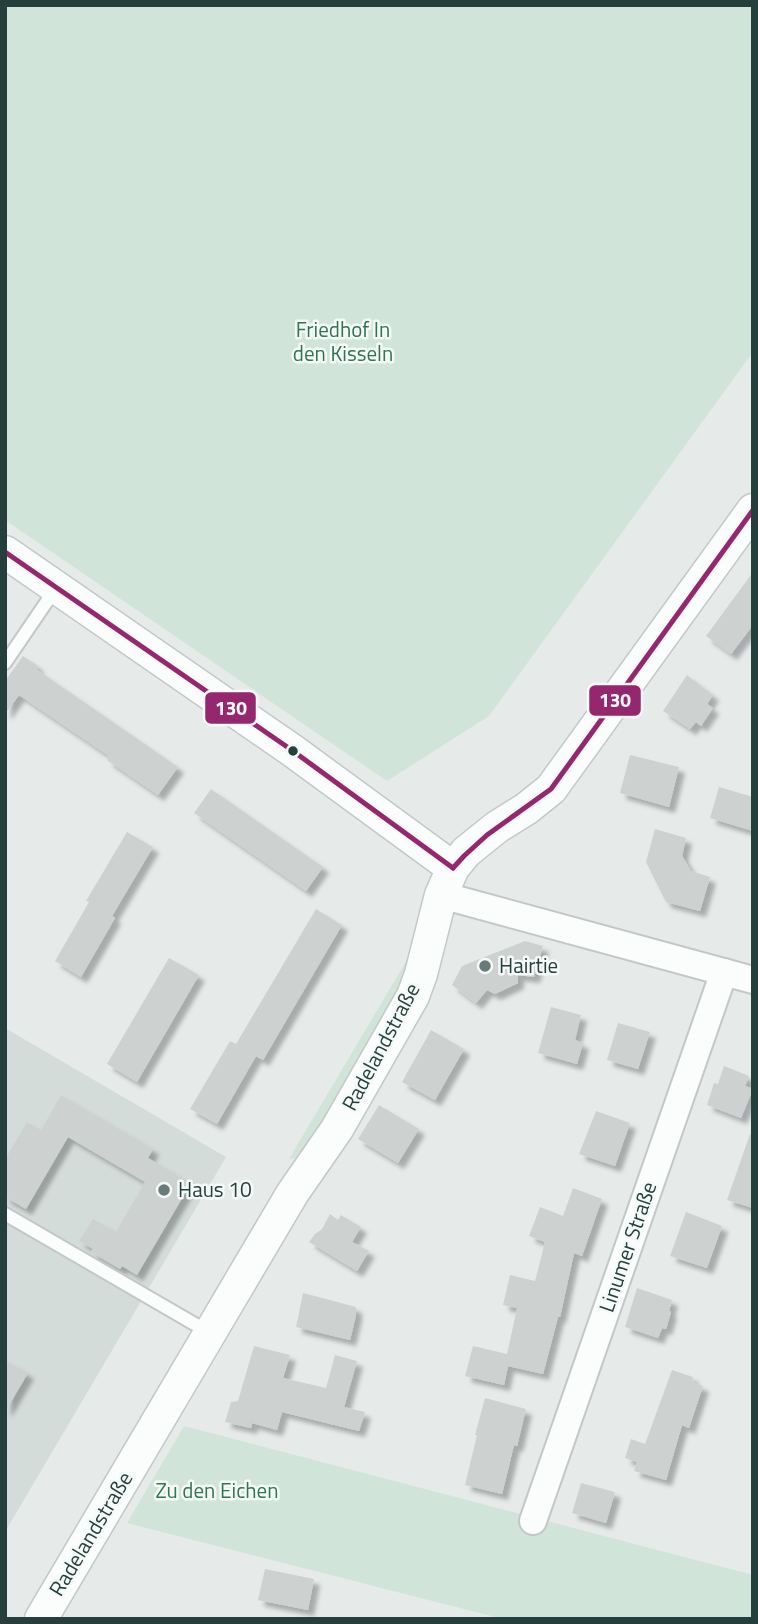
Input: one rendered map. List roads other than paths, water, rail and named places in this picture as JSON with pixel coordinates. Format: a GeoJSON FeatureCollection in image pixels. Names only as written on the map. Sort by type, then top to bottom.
{"type":"FeatureCollection","features":[{"type":"Feature","properties":{"kind":"street","name":"Radelandstraße"},"geometry":{"type":"LineString","coordinates":[[41,1619],[293,1192],[337,1129],[413,996],[447,882],[466,852],[551,789],[753,510]]}},
{"type":"Feature","properties":{"kind":"street"},"geometry":{"type":"LineString","coordinates":[[5,552],[293,751],[447,882],[753,980]]}},
{"type":"Feature","properties":{"kind":"street","name":"Linumer Straße"},"geometry":{"type":"LineString","coordinates":[[533,1521],[724,972]]}},
{"type":"Feature","properties":{"kind":"lane"},"geometry":{"type":"LineString","coordinates":[[5,663],[57,588]]}},
{"type":"Feature","properties":{"kind":"lane"},"geometry":{"type":"LineString","coordinates":[[5,1214],[210,1333]]}},
{"type":"Feature","properties":{"kind":"place","name":"Hairtie"},"geometry":{"type":"Point","coordinates":[485,966]}},
{"type":"Feature","properties":{"kind":"place","name":"Haus 10"},"geometry":{"type":"Point","coordinates":[164,1190]}},
{"type":"Feature","properties":{"kind":"park label","name":"Friedhof In den Kisseln"},"geometry":{"type":"Point","coordinates":[343,342]}},
{"type":"Feature","properties":{"kind":"park label","name":"Zu den Eichen"},"geometry":{"type":"Point","coordinates":[217,1491]}}]}
